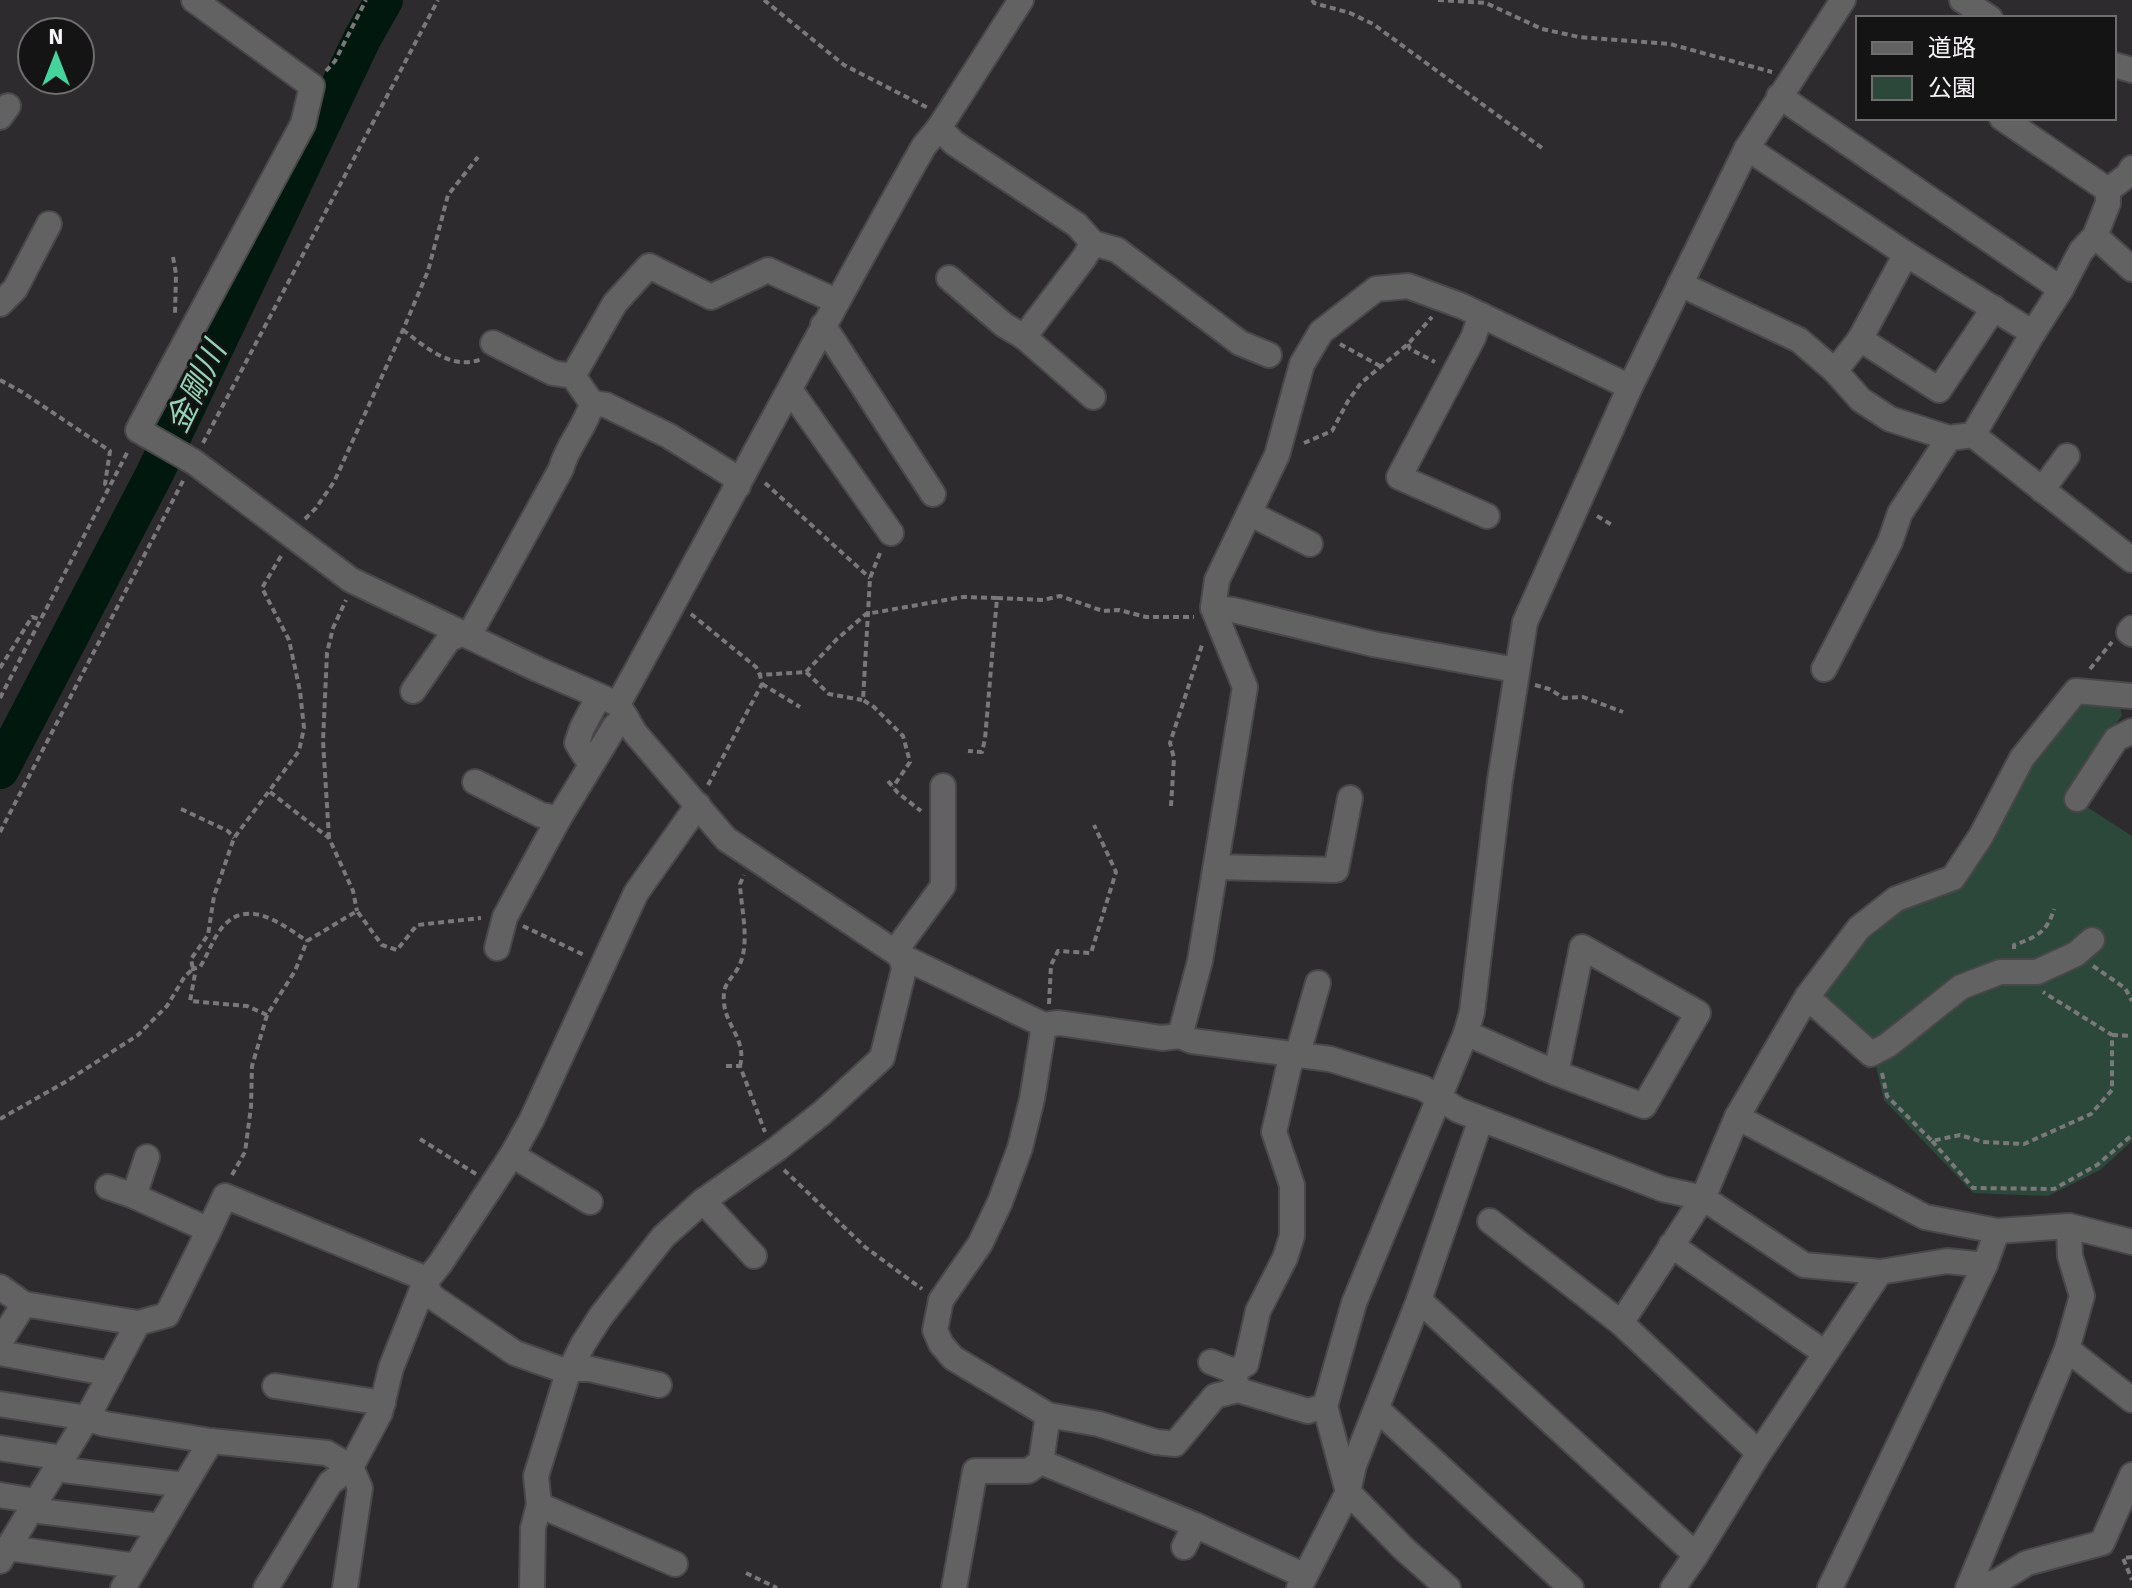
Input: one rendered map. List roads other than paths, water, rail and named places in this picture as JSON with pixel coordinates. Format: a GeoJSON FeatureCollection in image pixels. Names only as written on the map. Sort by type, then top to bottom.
{"type":"FeatureCollection","features":[{"type":"Feature","properties":{"kind":"street"},"geometry":{"type":"LineString","coordinates":[[194,0],[312,86],[303,124],[138,430],[194,462],[357,583],[614,705],[726,839],[901,956],[1044,1025],[1059,1023],[1162,1038],[1180,1036],[1192,1041],[1330,1059],[1423,1088],[1458,1110],[1663,1189],[1703,1198],[1804,1265],[1880,1272],[1947,1261],[1985,1265]]}},
{"type":"Feature","properties":{"kind":"street"},"geometry":{"type":"LineString","coordinates":[[593,760],[585,756],[577,743],[582,728],[614,705],[675,601],[791,391],[836,301],[924,146],[939,128],[1021,0]]}},
{"type":"Feature","properties":{"kind":"street"},"geometry":{"type":"LineString","coordinates":[[1962,0],[1987,16]]}},
{"type":"Feature","properties":{"kind":"street"},"geometry":{"type":"LineString","coordinates":[[1448,1588],[1348,1492],[1325,1406],[1354,1303],[1440,1098],[1472,1012],[1514,678],[1525,622],[1630,387],[1747,148],[1785,88],[1847,9]]}},
{"type":"Feature","properties":{"kind":"street"},"geometry":{"type":"LineString","coordinates":[[1785,88],[2061,289]]}},
{"type":"Feature","properties":{"kind":"street"},"geometry":{"type":"LineString","coordinates":[[2005,120],[2108,190]]}},
{"type":"Feature","properties":{"kind":"street"},"geometry":{"type":"LineString","coordinates":[[939,128],[954,143],[1077,225],[1093,243],[1117,250],[1240,343],[1269,355]]}},
{"type":"Feature","properties":{"kind":"street"},"geometry":{"type":"LineString","coordinates":[[1747,148],[1906,254],[2033,333]]}},
{"type":"Feature","properties":{"kind":"street"},"geometry":{"type":"LineString","coordinates":[[2108,190],[2128,175],[2132,168]]}},
{"type":"Feature","properties":{"kind":"street"},"geometry":{"type":"LineString","coordinates":[[1824,669],[1890,542],[1900,513],[1961,437],[2033,333],[2081,251],[2095,236],[2108,203],[2108,190]]}},
{"type":"Feature","properties":{"kind":"street"},"geometry":{"type":"LineString","coordinates":[[0,304],[15,289],[49,224]]}},
{"type":"Feature","properties":{"kind":"street"},"geometry":{"type":"LineString","coordinates":[[2095,236],[2132,269]]}},
{"type":"Feature","properties":{"kind":"street"},"geometry":{"type":"LineString","coordinates":[[1024,337],[1093,243]]}},
{"type":"Feature","properties":{"kind":"street"},"geometry":{"type":"LineString","coordinates":[[1835,371],[1860,339],[1906,254]]}},
{"type":"Feature","properties":{"kind":"street"},"geometry":{"type":"LineString","coordinates":[[573,376],[615,303],[649,266],[711,297],[768,270],[836,301]]}},
{"type":"Feature","properties":{"kind":"street"},"geometry":{"type":"LineString","coordinates":[[949,278],[1093,397]]}},
{"type":"Feature","properties":{"kind":"street"},"geometry":{"type":"LineString","coordinates":[[1680,284],[1799,340],[1835,371],[1861,400],[1890,419],[1961,437],[2042,490],[2132,560]]}},
{"type":"Feature","properties":{"kind":"street"},"geometry":{"type":"LineString","coordinates":[[1180,1036],[1200,961],[1245,687],[1213,608],[1217,580],[1277,455],[1302,364],[1321,332],[1376,289],[1408,286],[1481,315],[1630,387]]}},
{"type":"Feature","properties":{"kind":"street"},"geometry":{"type":"LineString","coordinates":[[1860,339],[1939,390],[1994,308]]}},
{"type":"Feature","properties":{"kind":"street"},"geometry":{"type":"LineString","coordinates":[[1481,315],[1473,338],[1399,477],[1487,516]]}},
{"type":"Feature","properties":{"kind":"street"},"geometry":{"type":"LineString","coordinates":[[823,325],[933,494]]}},
{"type":"Feature","properties":{"kind":"street"},"geometry":{"type":"LineString","coordinates":[[500,346],[553,373],[573,376],[592,403],[606,405],[669,436],[732,475],[743,478]]}},
{"type":"Feature","properties":{"kind":"street"},"geometry":{"type":"LineString","coordinates":[[791,391],[891,533]]}},
{"type":"Feature","properties":{"kind":"street"},"geometry":{"type":"LineString","coordinates":[[413,691],[449,639],[472,630],[561,469],[564,457],[589,417],[592,403]]}},
{"type":"Feature","properties":{"kind":"street"},"geometry":{"type":"LineString","coordinates":[[2042,490],[2067,456]]}},
{"type":"Feature","properties":{"kind":"street"},"geometry":{"type":"LineString","coordinates":[[1249,513],[1310,544]]}},
{"type":"Feature","properties":{"kind":"street"},"geometry":{"type":"LineString","coordinates":[[1213,608],[1233,610],[1514,678]]}},
{"type":"Feature","properties":{"kind":"street"},"geometry":{"type":"LineString","coordinates":[[1621,1323],[1703,1198],[1737,1117],[1807,997],[1859,928],[1896,899],[1953,878],[1981,836],[2022,758],[2076,691],[2132,696]]}},
{"type":"Feature","properties":{"kind":"street"},"geometry":{"type":"LineString","coordinates":[[497,948],[505,917],[559,818],[615,726],[614,705]]}},
{"type":"Feature","properties":{"kind":"street"},"geometry":{"type":"LineString","coordinates":[[2077,799],[2116,739],[2132,731]]}},
{"type":"Feature","properties":{"kind":"street"},"geometry":{"type":"LineString","coordinates":[[475,782],[541,815],[559,818]]}},
{"type":"Feature","properties":{"kind":"street"},"geometry":{"type":"LineString","coordinates":[[532,1588],[533,1528],[539,1505],[536,1476],[567,1376],[601,1316],[663,1237],[703,1201],[778,1148],[882,1058],[904,969],[899,946],[943,886],[943,786]]}},
{"type":"Feature","properties":{"kind":"street"},"geometry":{"type":"LineString","coordinates":[[1217,867],[1336,870],[1350,798]]}},
{"type":"Feature","properties":{"kind":"street"},"geometry":{"type":"LineString","coordinates":[[266,1588],[330,1483],[351,1467],[380,1413],[391,1368],[425,1282],[512,1155],[532,1119],[636,893],[698,805]]}},
{"type":"Feature","properties":{"kind":"street"},"geometry":{"type":"LineString","coordinates":[[1466,1033],[1556,1073],[1644,1106],[1698,1013],[1582,947],[1556,1073]]}},
{"type":"Feature","properties":{"kind":"street"},"geometry":{"type":"LineString","coordinates":[[1807,997],[1871,1054],[1888,1045],[1961,987],[2000,972],[2037,972],[2084,947]]}},
{"type":"Feature","properties":{"kind":"street"},"geometry":{"type":"LineString","coordinates":[[1044,1025],[1020,1148],[980,1244],[941,1300],[935,1330],[941,1344],[953,1358],[1048,1415],[1099,1424],[1156,1442],[1175,1444],[1215,1396],[1227,1375],[1246,1364],[1258,1311],[1285,1258],[1292,1236],[1292,1185],[1274,1132],[1289,1066],[1296,1055],[1318,983]]}},
{"type":"Feature","properties":{"kind":"street"},"geometry":{"type":"LineString","coordinates":[[1737,1117],[1925,1217],[1997,1231],[2069,1226],[2132,1242]]}},
{"type":"Feature","properties":{"kind":"street"},"geometry":{"type":"LineString","coordinates":[[1041,1462],[1190,1536],[1302,1582],[1348,1492],[1354,1465],[1419,1300],[1481,1119]]}},
{"type":"Feature","properties":{"kind":"street"},"geometry":{"type":"LineString","coordinates":[[512,1155],[590,1202]]}},
{"type":"Feature","properties":{"kind":"street"},"geometry":{"type":"LineString","coordinates":[[134,1196],[147,1157]]}},
{"type":"Feature","properties":{"kind":"street"},"geometry":{"type":"LineString","coordinates":[[108,1187],[209,1230]]}},
{"type":"Feature","properties":{"kind":"street"},"geometry":{"type":"LineString","coordinates":[[0,1287],[24,1304],[138,1323],[167,1315],[225,1196],[417,1275],[425,1282],[431,1296],[515,1353],[560,1369],[590,1369],[659,1385]]}},
{"type":"Feature","properties":{"kind":"street"},"geometry":{"type":"LineString","coordinates":[[703,1201],[754,1256]]}},
{"type":"Feature","properties":{"kind":"street"},"geometry":{"type":"LineString","coordinates":[[1490,1221],[1621,1323],[1759,1453]]}},
{"type":"Feature","properties":{"kind":"street"},"geometry":{"type":"LineString","coordinates":[[1971,1588],[2067,1349],[2082,1296],[2070,1256],[2069,1226]]}},
{"type":"Feature","properties":{"kind":"street"},"geometry":{"type":"LineString","coordinates":[[1830,1588],[1985,1265],[1997,1231]]}},
{"type":"Feature","properties":{"kind":"street"},"geometry":{"type":"LineString","coordinates":[[1671,1245],[1825,1353]]}},
{"type":"Feature","properties":{"kind":"street"},"geometry":{"type":"LineString","coordinates":[[1673,1588],[1880,1272]]}},
{"type":"Feature","properties":{"kind":"street"},"geometry":{"type":"LineString","coordinates":[[1419,1300],[1696,1555]]}},
{"type":"Feature","properties":{"kind":"street"},"geometry":{"type":"LineString","coordinates":[[0,1342],[24,1304]]}},
{"type":"Feature","properties":{"kind":"street"},"geometry":{"type":"LineString","coordinates":[[136,1566],[5,1546],[60,1464],[138,1323]]}},
{"type":"Feature","properties":{"kind":"street"},"geometry":{"type":"LineString","coordinates":[[2067,1349],[2132,1400]]}},
{"type":"Feature","properties":{"kind":"street"},"geometry":{"type":"LineString","coordinates":[[0,1353],[111,1374]]}},
{"type":"Feature","properties":{"kind":"street"},"geometry":{"type":"LineString","coordinates":[[1227,1375],[1308,1411],[1325,1406]]}},
{"type":"Feature","properties":{"kind":"street"},"geometry":{"type":"LineString","coordinates":[[275,1386],[383,1403]]}},
{"type":"Feature","properties":{"kind":"street"},"geometry":{"type":"LineString","coordinates":[[0,1404],[211,1441],[327,1453],[351,1467],[360,1488],[345,1588]]}},
{"type":"Feature","properties":{"kind":"street"},"geometry":{"type":"LineString","coordinates":[[1377,1409],[1571,1588]]}},
{"type":"Feature","properties":{"kind":"street"},"geometry":{"type":"LineString","coordinates":[[954,1588],[975,1471],[1028,1471],[1041,1462],[1048,1415]]}},
{"type":"Feature","properties":{"kind":"street"},"geometry":{"type":"LineString","coordinates":[[123,1588],[211,1441]]}},
{"type":"Feature","properties":{"kind":"street"},"geometry":{"type":"LineString","coordinates":[[0,1448],[60,1464],[184,1485]]}},
{"type":"Feature","properties":{"kind":"street"},"geometry":{"type":"LineString","coordinates":[[1971,1588],[1998,1581],[2027,1563],[2102,1543],[2132,1475]]}},
{"type":"Feature","properties":{"kind":"street"},"geometry":{"type":"LineString","coordinates":[[0,1495],[34,1506],[160,1526]]}},
{"type":"Feature","properties":{"kind":"street"},"geometry":{"type":"LineString","coordinates":[[539,1505],[675,1564]]}},
{"type":"Feature","properties":{"kind":"waterway","name":"金剛川"},"geometry":{"type":"LineString","coordinates":[[0,770],[154,475],[363,37],[384,0]]}}]}
